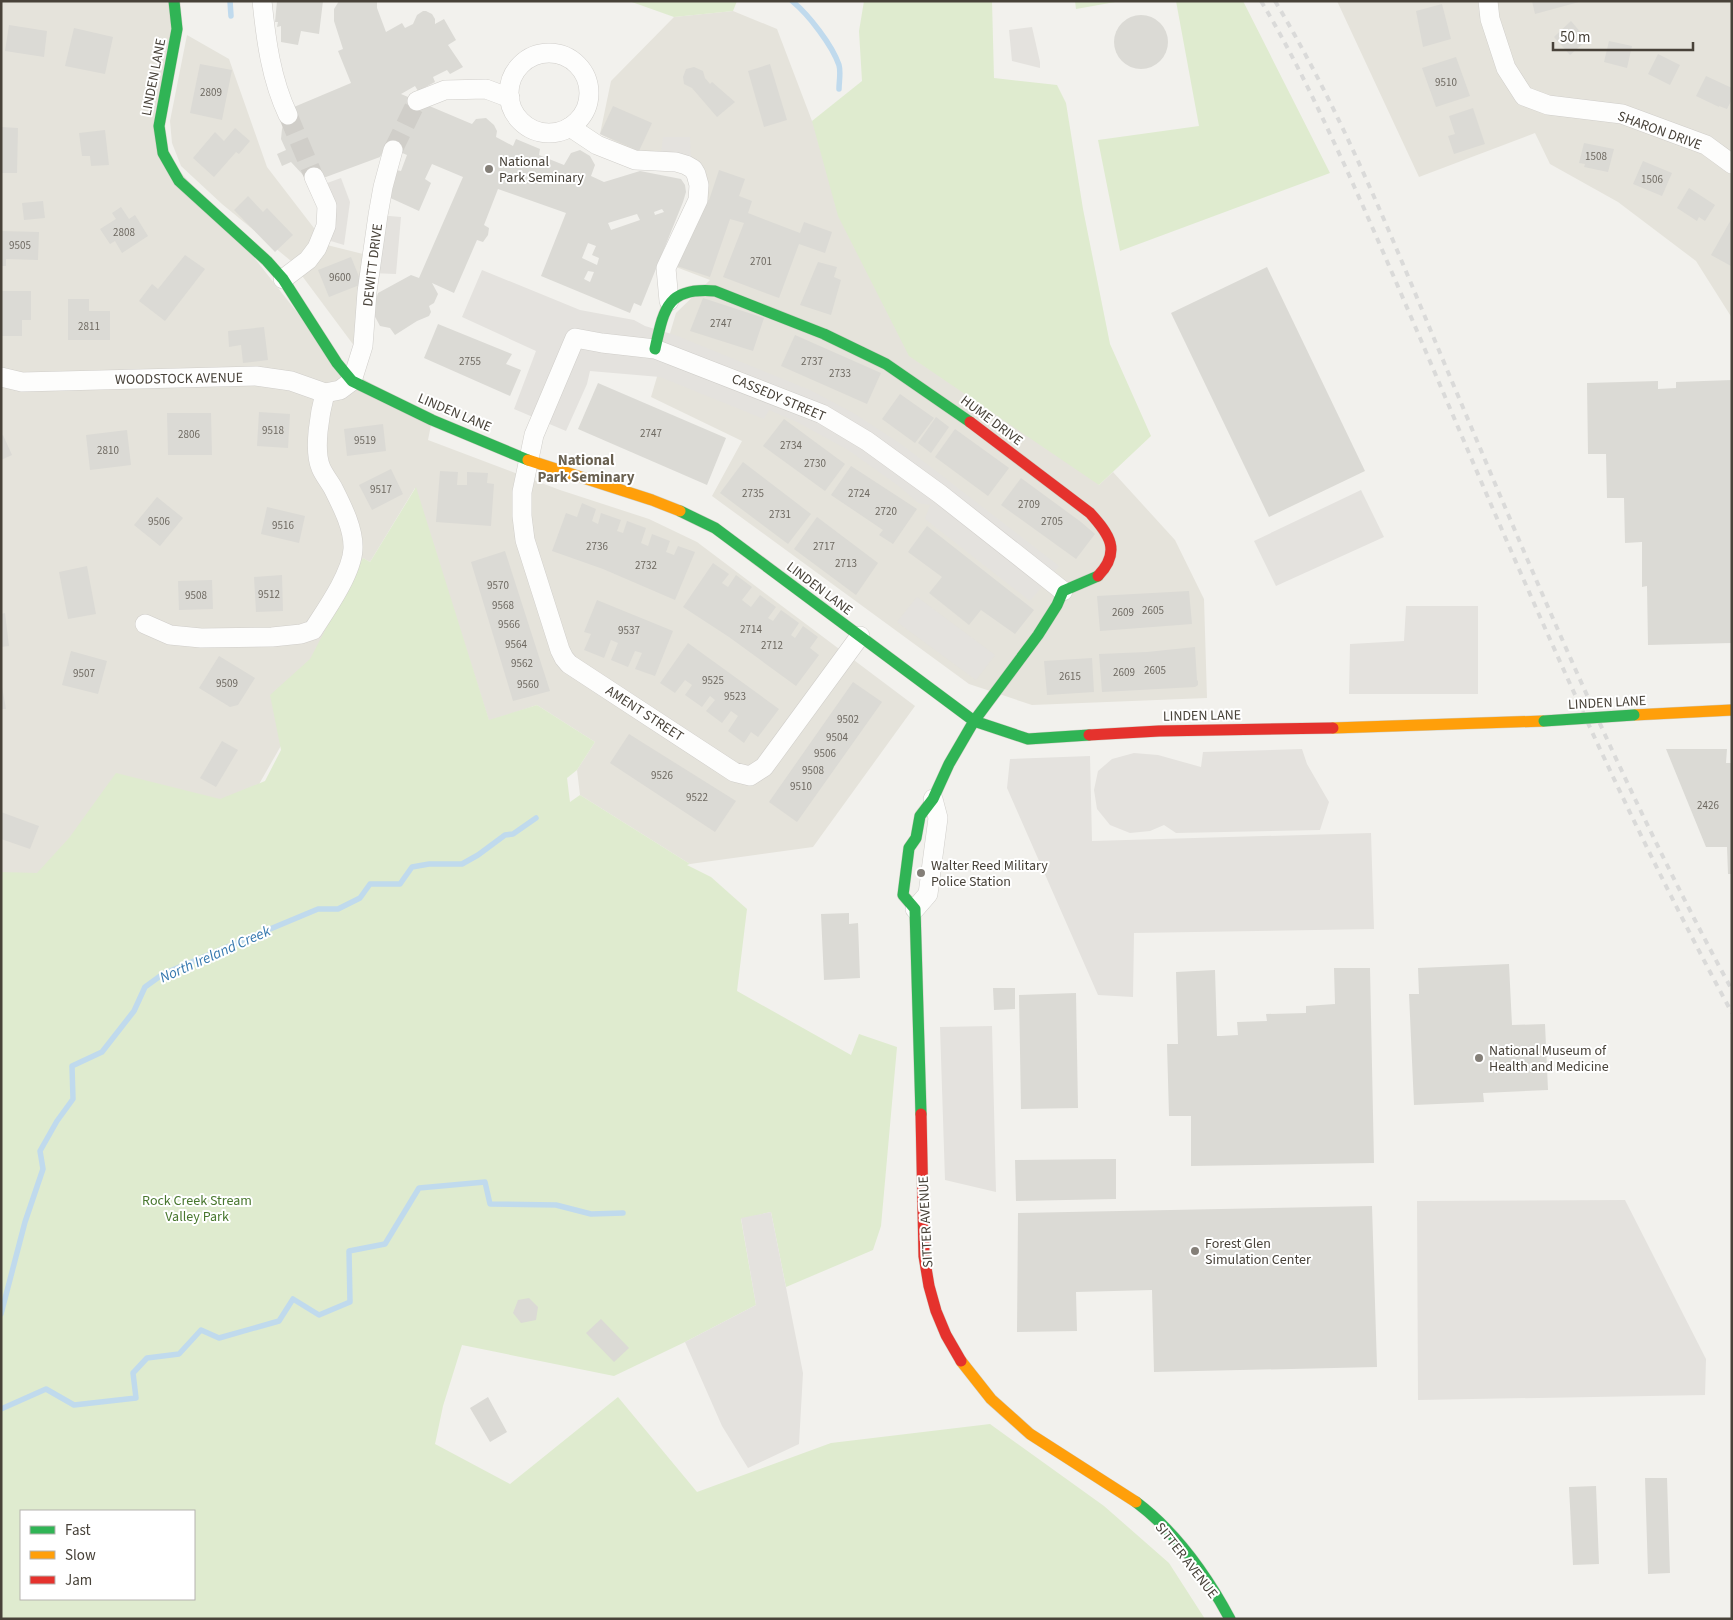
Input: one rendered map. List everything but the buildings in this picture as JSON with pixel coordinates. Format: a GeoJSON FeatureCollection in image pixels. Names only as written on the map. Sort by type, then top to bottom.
{"type":"FeatureCollection","features":[{"type":"Feature","properties":{"kind":"street","name":"LINDEN LANE"},"geometry":{"type":"LineString","coordinates":[[174,1],[177,28],[159,126],[163,153],[179,181],[283,279],[337,363],[352,381],[432,420],[528,460],[652,500],[685,513],[714,528],[974,721],[1028,739],[1158,731],[1544,721],[1732,710]]}},
{"type":"Feature","properties":{"kind":"street"},"geometry":{"type":"LineString","coordinates":[[262,1],[266,39],[278,95],[288,115]]}},
{"type":"Feature","properties":{"kind":"street","name":"SHARON DRIVE"},"geometry":{"type":"LineString","coordinates":[[1488,1],[1490,19],[1506,68],[1524,96],[1548,105],[1622,114],[1706,145],[1732,164]]}},
{"type":"Feature","properties":{"kind":"street"},"geometry":{"type":"LineString","coordinates":[[538,54],[558,54],[568,57],[583,70],[589,89],[587,107],[577,122],[570,127],[554,132],[528,127],[516,115],[510,98],[509,89],[516,71],[529,58],[538,54]]}},
{"type":"Feature","properties":{"kind":"street"},"geometry":{"type":"LineString","coordinates":[[417,101],[446,90],[486,89],[510,98]]}},
{"type":"Feature","properties":{"kind":"street"},"geometry":{"type":"LineString","coordinates":[[570,127],[597,145],[635,160],[676,162],[693,169],[696,174],[698,200],[666,268],[669,302],[655,349]]}},
{"type":"Feature","properties":{"kind":"street","name":"DEWITT DRIVE"},"geometry":{"type":"LineString","coordinates":[[352,381],[363,346],[378,215],[393,150]]}},
{"type":"Feature","properties":{"kind":"street"},"geometry":{"type":"LineString","coordinates":[[283,279],[308,260],[317,248],[326,226],[327,206],[314,177]]}},
{"type":"Feature","properties":{"kind":"street","name":"HUME DRIVE"},"geometry":{"type":"LineString","coordinates":[[669,302],[678,294],[687,290],[700,288],[715,291],[807,327],[879,360],[912,380],[948,406],[1090,513],[1105,529],[1111,542],[1109,560],[1099,575],[1063,591]]}},
{"type":"Feature","properties":{"kind":"street","name":"CASSEDY STREET"},"geometry":{"type":"LineString","coordinates":[[528,460],[534,435],[575,338],[655,349],[822,414],[866,441],[940,494],[1063,591]]}},
{"type":"Feature","properties":{"kind":"street","name":"WOODSTOCK AVENUE"},"geometry":{"type":"LineString","coordinates":[[1,376],[22,382],[256,376],[291,381],[325,393]]}},
{"type":"Feature","properties":{"kind":"street"},"geometry":{"type":"LineString","coordinates":[[144,624],[170,635],[201,638],[301,634],[313,630],[351,563],[352,538],[345,514],[321,468],[318,454],[321,409],[325,393],[340,390],[352,381]]}},
{"type":"Feature","properties":{"kind":"street","name":"AMENT STREET"},"geometry":{"type":"LineString","coordinates":[[528,460],[522,492],[525,540],[564,658],[573,667],[734,772],[750,776],[764,767],[860,636]]}},
{"type":"Feature","properties":{"kind":"street"},"geometry":{"type":"LineString","coordinates":[[974,721],[1038,635],[1058,605],[1063,591]]}},
{"type":"Feature","properties":{"kind":"street","name":"SITTER AVENUE"},"geometry":{"type":"LineString","coordinates":[[974,721],[949,764],[932,799],[920,816],[916,838],[909,848],[903,895],[915,909],[920,1034],[924,1256],[929,1287],[946,1332],[977,1384],[999,1408],[1023,1429],[1050,1448],[1127,1495],[1152,1514],[1188,1556],[1230,1619]]}},
{"type":"Feature","properties":{"kind":"street"},"geometry":{"type":"LineString","coordinates":[[915,909],[928,894],[938,818],[932,799]]}},
{"type":"Feature","properties":{"kind":"shaded area"},"geometry":{"type":"Polygon","coordinates":[[[1,1],[174,1],[163,153],[226,222],[337,363],[432,420],[428,440],[560,490],[649,519],[697,542],[915,706],[813,847],[690,864],[580,795],[577,770],[595,742],[537,705],[489,721],[415,488],[370,562],[363,558],[303,707],[225,844],[1,1081],[1,1]]]}},
{"type":"Feature","properties":{"kind":"shaded area"},"geometry":{"type":"Polygon","coordinates":[[[1337,1],[1732,1],[1732,318],[1696,261],[1618,202],[1550,164],[1535,133],[1419,177],[1337,1]]]}},
{"type":"Feature","properties":{"kind":"shaded area"},"geometry":{"type":"Polygon","coordinates":[[[733,11],[777,29],[812,121],[1099,485],[1113,472],[1175,540],[1204,599],[1207,698],[1032,705],[969,684],[712,496],[742,441],[651,397],[676,313],[710,280],[676,267],[708,180],[691,161],[645,156],[600,134],[611,81],[674,17],[733,11]]]}},
{"type":"Feature","properties":{"kind":"shaded area"},"geometry":{"type":"Polygon","coordinates":[[[1032,27],[1040,68],[1012,61],[1009,30],[1032,27]]]}},
{"type":"Feature","properties":{"kind":"shaded area"},"geometry":{"type":"Polygon","coordinates":[[[187,35],[229,59],[267,167],[327,245],[367,255],[355,347],[291,261],[222,204],[181,166],[172,143],[170,121],[187,35]]]}},
{"type":"Feature","properties":{"kind":"shaded area"},"geometry":{"type":"Polygon","coordinates":[[[663,137],[690,137],[691,158],[661,153],[663,137]]]}},
{"type":"Feature","properties":{"kind":"shaded area"},"geometry":{"type":"Polygon","coordinates":[[[341,178],[350,202],[344,245],[321,238],[319,186],[341,178]]]}},
{"type":"Feature","properties":{"kind":"shaded area"},"geometry":{"type":"Polygon","coordinates":[[[378,215],[401,217],[396,274],[370,273],[378,215]]]}},
{"type":"Feature","properties":{"kind":"shaded area"},"geometry":{"type":"Polygon","coordinates":[[[482,270],[580,310],[634,320],[645,326],[675,335],[810,390],[855,414],[901,444],[1059,566],[1030,601],[925,519],[930,505],[918,503],[900,487],[848,450],[797,422],[769,410],[764,419],[660,377],[590,371],[587,384],[566,431],[514,409],[536,351],[462,317],[482,270]]]}},
{"type":"Feature","properties":{"kind":"shaded area"},"geometry":{"type":"Polygon","coordinates":[[[1361,490],[1384,537],[1276,586],[1254,541],[1361,490]]]}},
{"type":"Feature","properties":{"kind":"shaded area"},"geometry":{"type":"Polygon","coordinates":[[[917,597],[995,655],[976,680],[897,622],[917,597]]]}},
{"type":"Feature","properties":{"kind":"shaded area"},"geometry":{"type":"Polygon","coordinates":[[[1406,606],[1478,606],[1478,694],[1349,694],[1350,644],[1404,641],[1406,606]]]}},
{"type":"Feature","properties":{"kind":"shaded area"},"geometry":{"type":"Polygon","coordinates":[[[1302,749],[1307,764],[1329,802],[1320,830],[1176,833],[1164,825],[1150,831],[1130,833],[1110,825],[1097,809],[1094,790],[1098,771],[1112,759],[1134,753],[1158,755],[1201,767],[1203,752],[1302,749]]]}},
{"type":"Feature","properties":{"kind":"shaded area"},"geometry":{"type":"Polygon","coordinates":[[[1090,756],[1092,841],[1371,833],[1374,929],[1134,933],[1133,997],[1098,995],[1007,788],[1010,759],[1090,756]]]}},
{"type":"Feature","properties":{"kind":"shaded area"},"geometry":{"type":"Polygon","coordinates":[[[992,1026],[996,1192],[945,1180],[940,1027],[992,1026]]]}},
{"type":"Feature","properties":{"kind":"shaded area"},"geometry":{"type":"Polygon","coordinates":[[[1625,1200],[1706,1359],[1705,1395],[1418,1400],[1417,1201],[1625,1200]]]}},
{"type":"Feature","properties":{"kind":"shaded area"},"geometry":{"type":"Polygon","coordinates":[[[771,1212],[803,1373],[799,1444],[748,1468],[722,1426],[685,1342],[756,1305],[741,1218],[771,1212]]]}},
{"type":"Feature","properties":{"kind":"green space"},"geometry":{"type":"Polygon","coordinates":[[[629,1],[737,1],[733,11],[674,17],[629,1]]]}},
{"type":"Feature","properties":{"kind":"green space"},"geometry":{"type":"Polygon","coordinates":[[[864,1],[992,1],[994,78],[1057,85],[1066,103],[1083,209],[1110,344],[1151,436],[1099,485],[909,356],[838,216],[812,121],[862,81],[859,31],[864,1]]]}},
{"type":"Feature","properties":{"kind":"green space"},"geometry":{"type":"Polygon","coordinates":[[[1075,1],[1121,1],[1076,9],[1075,1]]]}},
{"type":"Feature","properties":{"kind":"green space"},"geometry":{"type":"Polygon","coordinates":[[[1176,1],[1243,1],[1330,173],[1120,251],[1098,140],[1199,126],[1176,1]]]}},
{"type":"Feature","properties":{"kind":"green space","name":"Rock Creek Stream Valley Park"},"geometry":{"type":"Polygon","coordinates":[[[416,487],[489,720],[537,705],[595,742],[577,770],[567,778],[570,802],[580,795],[690,864],[687,865],[711,877],[747,909],[737,991],[851,1055],[859,1034],[897,1047],[881,1226],[873,1250],[786,1287],[771,1212],[741,1219],[756,1305],[614,1376],[462,1345],[443,1406],[435,1444],[510,1484],[618,1397],[697,1492],[831,1443],[990,1424],[1104,1506],[1169,1563],[1205,1619],[1,1619],[1,872],[37,873],[69,838],[116,773],[220,799],[265,781],[281,750],[270,695],[310,659],[363,558],[370,562],[416,487]]]}},
{"type":"Feature","properties":{"kind":"waterway"},"geometry":{"type":"LineString","coordinates":[[230,1],[231,16]]}},
{"type":"Feature","properties":{"kind":"waterway"},"geometry":{"type":"LineString","coordinates":[[792,1],[806,14],[836,57],[840,68],[839,89]]}},
{"type":"Feature","properties":{"kind":"waterway","name":"North Ireland Creek"},"geometry":{"type":"LineString","coordinates":[[1,1314],[25,1222],[43,1169],[40,1151],[57,1121],[73,1099],[72,1066],[102,1052],[134,1011],[145,987],[163,974],[318,909],[338,909],[360,898],[370,884],[400,884],[412,867],[429,864],[462,864],[505,835],[513,834],[536,818]]}},
{"type":"Feature","properties":{"kind":"waterway"},"geometry":{"type":"LineString","coordinates":[[1,1409],[46,1389],[74,1405],[136,1398],[133,1373],[147,1358],[179,1354],[201,1330],[219,1338],[279,1321],[293,1299],[319,1315],[350,1302],[349,1251],[385,1244],[419,1188],[485,1182],[490,1204],[556,1205],[591,1214],[623,1213]]}},
{"type":"Feature","properties":{"kind":"tunnel"},"geometry":{"type":"LineString","coordinates":[[393,150],[417,101]]}},
{"type":"Feature","properties":{"kind":"tunnel"},"geometry":{"type":"LineString","coordinates":[[288,115],[314,177]]}},
{"type":"Feature","properties":{"kind":"railway"},"geometry":{"type":"LineString","coordinates":[[1261,1],[1295,62],[1345,166],[1517,565],[1585,716],[1656,866],[1732,1013]]}},
{"type":"Feature","properties":{"kind":"railway"},"geometry":{"type":"LineString","coordinates":[[1275,1],[1302,48],[1351,146],[1396,246],[1522,548],[1588,697],[1657,845],[1732,990]]}},
{"type":"Feature","properties":{"kind":"traffic: fast"},"geometry":{"type":"LineString","coordinates":[[174,1],[177,29],[159,126],[163,153],[179,181],[267,261],[283,279],[337,363],[352,381],[432,420],[528,460]]}},
{"type":"Feature","properties":{"kind":"traffic: fast"},"geometry":{"type":"LineString","coordinates":[[655,349],[661,322],[670,303],[677,297],[687,293],[715,291],[824,334],[886,364],[970,422]]}},
{"type":"Feature","properties":{"kind":"traffic: fast"},"geometry":{"type":"LineString","coordinates":[[680,511],[715,528],[974,721],[1028,739],[1089,735]]}},
{"type":"Feature","properties":{"kind":"traffic: fast"},"geometry":{"type":"LineString","coordinates":[[921,1114],[915,909],[903,895],[909,848],[916,838],[920,816],[933,799],[949,764],[974,721],[1038,635],[1057,605],[1063,591],[1098,576]]}},
{"type":"Feature","properties":{"kind":"traffic: fast"},"geometry":{"type":"LineString","coordinates":[[1544,721],[1634,715]]}},
{"type":"Feature","properties":{"kind":"traffic: fast"},"geometry":{"type":"LineString","coordinates":[[1136,1502],[1151,1514],[1177,1541],[1201,1571],[1230,1619]]}},
{"type":"Feature","properties":{"kind":"traffic: slow"},"geometry":{"type":"LineString","coordinates":[[528,460],[652,500],[680,511]]}},
{"type":"Feature","properties":{"kind":"traffic: slow"},"geometry":{"type":"LineString","coordinates":[[1634,715],[1732,710]]}},
{"type":"Feature","properties":{"kind":"traffic: slow"},"geometry":{"type":"LineString","coordinates":[[1333,728],[1544,721]]}},
{"type":"Feature","properties":{"kind":"traffic: slow"},"geometry":{"type":"LineString","coordinates":[[961,1361],[991,1399],[1030,1434],[1136,1502]]}},
{"type":"Feature","properties":{"kind":"traffic: jam"},"geometry":{"type":"LineString","coordinates":[[970,422],[1090,513],[1103,528],[1110,543],[1111,551],[1110,559],[1098,576]]}},
{"type":"Feature","properties":{"kind":"traffic: jam"},"geometry":{"type":"LineString","coordinates":[[1089,735],[1159,731],[1333,728]]}},
{"type":"Feature","properties":{"kind":"traffic: jam"},"geometry":{"type":"LineString","coordinates":[[921,1114],[924,1256],[929,1286],[936,1311],[946,1335],[961,1361]]}},
{"type":"Feature","properties":{"kind":"place","name":"National Park Seminary"},"geometry":{"type":"Point","coordinates":[489,169]}},
{"type":"Feature","properties":{"kind":"place","name":"Walter Reed Military Police Station"},"geometry":{"type":"Point","coordinates":[921,873]}},
{"type":"Feature","properties":{"kind":"place","name":"National Museum of Health and Medicine"},"geometry":{"type":"Point","coordinates":[1479,1058]}},
{"type":"Feature","properties":{"kind":"place","name":"Forest Glen Simulation Center"},"geometry":{"type":"Point","coordinates":[1195,1251]}},
{"type":"Feature","properties":{"kind":"district","name":"National Park Seminary"},"geometry":{"type":"Point","coordinates":[586,468]}}]}
